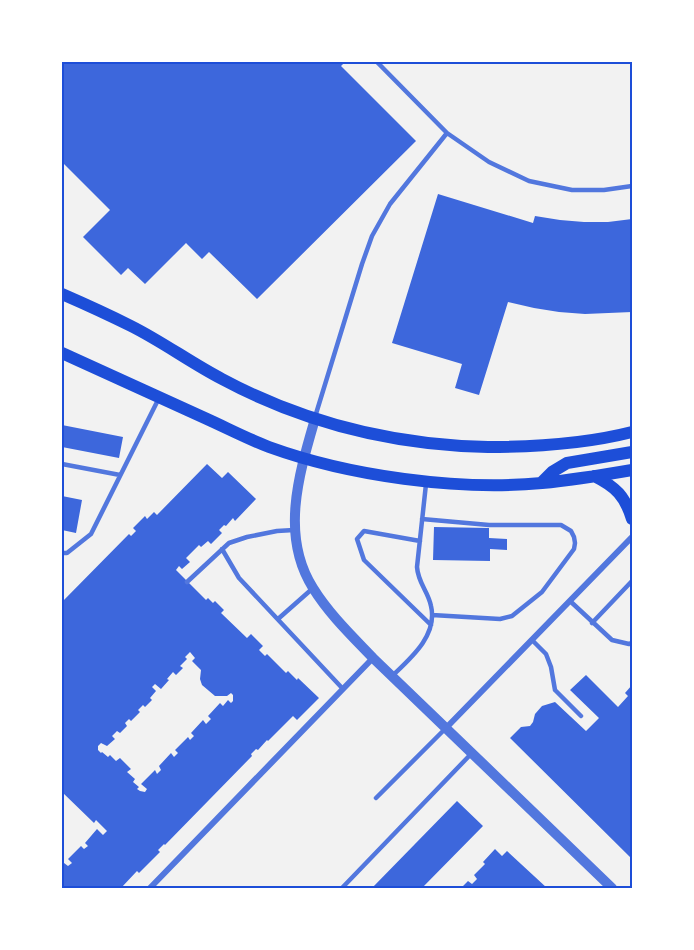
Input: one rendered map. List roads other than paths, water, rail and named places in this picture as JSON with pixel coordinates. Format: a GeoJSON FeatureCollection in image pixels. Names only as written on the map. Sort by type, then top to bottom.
{"type":"FeatureCollection","features":[{"type":"Feature","properties":{"kind":"main road"},"geometry":{"type":"LineString","coordinates":[[62,294],[131,326],[222,379],[266,400],[347,429],[419,443],[509,447],[578,443],[633,432]]}},
{"type":"Feature","properties":{"kind":"main road"},"geometry":{"type":"LineString","coordinates":[[62,353],[268,446],[333,466],[380,475],[466,484],[541,483],[633,470]]}},
{"type":"Feature","properties":{"kind":"main road"},"geometry":{"type":"LineString","coordinates":[[541,483],[552,472],[567,463],[633,452]]}},
{"type":"Feature","properties":{"kind":"main road"},"geometry":{"type":"LineString","coordinates":[[594,476],[611,484],[623,498],[633,519]]}},
{"type":"Feature","properties":{"kind":"street"},"geometry":{"type":"LineString","coordinates":[[315,419],[297,486],[295,530],[299,556],[313,589],[341,625],[373,658],[612,888]]}},
{"type":"Feature","properties":{"kind":"street"},"geometry":{"type":"LineString","coordinates":[[446,728],[633,537]]}},
{"type":"Feature","properties":{"kind":"street"},"geometry":{"type":"LineString","coordinates":[[150,888],[373,658]]}},
{"type":"Feature","properties":{"kind":"lane"},"geometry":{"type":"LineString","coordinates":[[377,62],[447,133],[489,162],[529,181],[572,190],[604,190],[633,186]]}},
{"type":"Feature","properties":{"kind":"lane"},"geometry":{"type":"LineString","coordinates":[[315,419],[372,236],[390,204],[447,133]]}},
{"type":"Feature","properties":{"kind":"lane"},"geometry":{"type":"LineString","coordinates":[[62,553],[67,553],[91,534],[159,397]]}},
{"type":"Feature","properties":{"kind":"lane"},"geometry":{"type":"LineString","coordinates":[[62,464],[120,475]]}},
{"type":"Feature","properties":{"kind":"lane"},"geometry":{"type":"LineString","coordinates":[[392,676],[421,647],[431,625],[431,604],[417,577],[426,481]]}},
{"type":"Feature","properties":{"kind":"lane"},"geometry":{"type":"LineString","coordinates":[[422,519],[489,525],[561,525],[571,531],[575,543],[574,549],[542,592],[512,616],[500,619],[432,615]]}},
{"type":"Feature","properties":{"kind":"lane"},"geometry":{"type":"LineString","coordinates":[[187,582],[229,543],[277,531],[295,530]]}},
{"type":"Feature","properties":{"kind":"lane"},"geometry":{"type":"LineString","coordinates":[[420,541],[364,531],[357,538],[364,560],[431,625]]}},
{"type":"Feature","properties":{"kind":"lane"},"geometry":{"type":"LineString","coordinates":[[222,549],[239,578],[343,689]]}},
{"type":"Feature","properties":{"kind":"lane"},"geometry":{"type":"LineString","coordinates":[[592,623],[633,582]]}},
{"type":"Feature","properties":{"kind":"lane"},"geometry":{"type":"LineString","coordinates":[[278,619],[313,589]]}},
{"type":"Feature","properties":{"kind":"lane"},"geometry":{"type":"LineString","coordinates":[[570,601],[612,640],[633,643]]}},
{"type":"Feature","properties":{"kind":"lane"},"geometry":{"type":"LineString","coordinates":[[533,641],[546,654],[552,667],[555,690],[581,716]]}},
{"type":"Feature","properties":{"kind":"lane"},"geometry":{"type":"LineString","coordinates":[[376,798],[446,728]]}},
{"type":"Feature","properties":{"kind":"lane"},"geometry":{"type":"LineString","coordinates":[[342,888],[471,754]]}}]}
